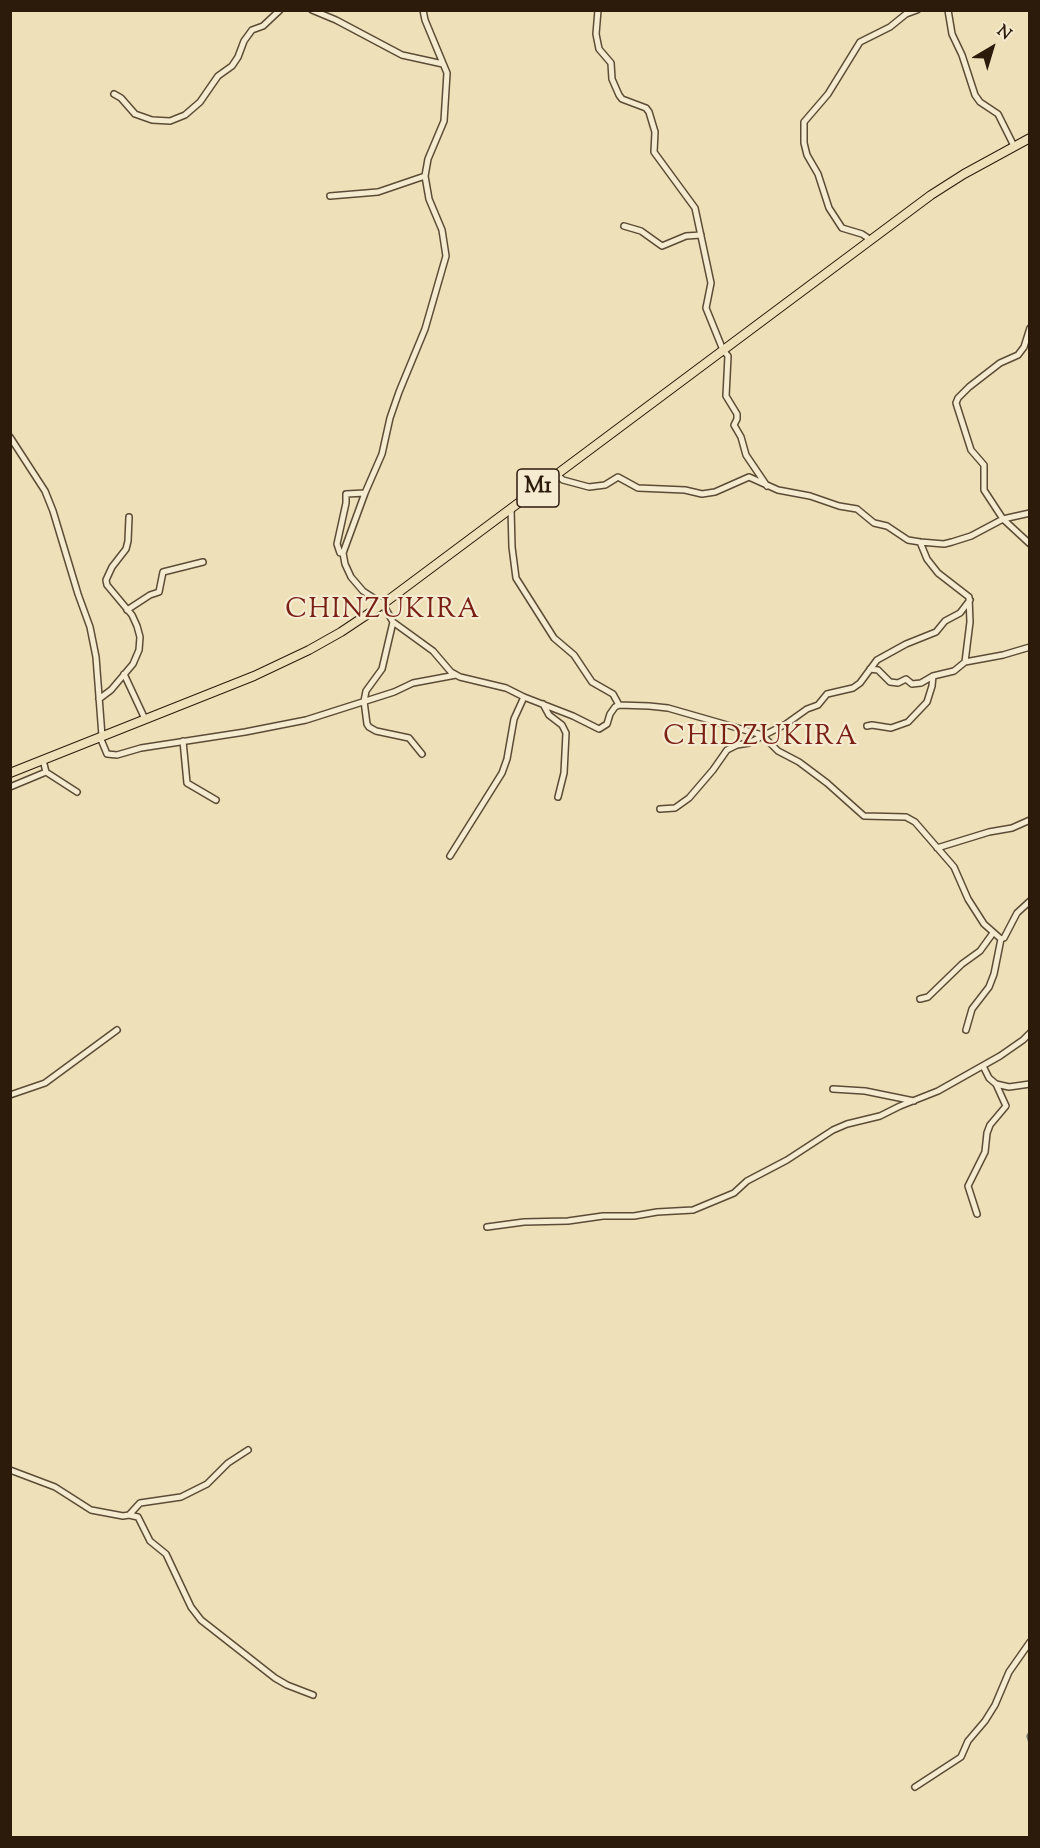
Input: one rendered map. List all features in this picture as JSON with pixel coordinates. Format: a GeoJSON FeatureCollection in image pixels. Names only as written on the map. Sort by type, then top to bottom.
{"type":"FeatureCollection","features":[{"type":"Feature","properties":{"kind":"highway","name":"M1"},"geometry":{"type":"LineString","coordinates":[[10,773],[280,664],[341,632],[383,604],[931,195],[1029,138]]}},
{"type":"Feature","properties":{"kind":"street"},"geometry":{"type":"LineString","coordinates":[[114,94],[121,98],[135,114],[152,120],[170,122],[185,115],[200,102],[218,76],[232,66],[252,30],[263,26],[280,10]]}},
{"type":"Feature","properties":{"kind":"street"},"geometry":{"type":"LineString","coordinates":[[312,10],[402,55],[443,64]]}},
{"type":"Feature","properties":{"kind":"street"},"geometry":{"type":"LineString","coordinates":[[423,10],[443,64],[447,82],[444,121],[428,159],[425,176],[429,199],[442,230],[446,256],[425,329],[390,418],[382,454],[343,554],[351,577],[363,591],[383,604],[393,622],[433,651],[456,675]]}},
{"type":"Feature","properties":{"kind":"street"},"geometry":{"type":"LineString","coordinates":[[598,10],[596,34],[599,49],[611,63],[612,79],[616,90],[622,99],[642,106],[649,112],[655,132],[654,152],[694,204],[711,284],[706,308],[723,350],[728,356],[726,396],[737,418],[734,425],[750,463],[767,486]]}},
{"type":"Feature","properties":{"kind":"street"},"geometry":{"type":"LineString","coordinates":[[871,240],[862,234],[842,228],[828,208],[818,174],[807,155],[803,132],[804,122],[828,94],[860,42],[890,27],[904,15],[917,10]]}},
{"type":"Feature","properties":{"kind":"street"},"geometry":{"type":"LineString","coordinates":[[948,10],[952,34],[962,55],[975,95],[978,100],[998,114],[1014,146]]}},
{"type":"Feature","properties":{"kind":"street"},"geometry":{"type":"LineString","coordinates":[[330,196],[378,192],[425,176]]}},
{"type":"Feature","properties":{"kind":"street"},"geometry":{"type":"LineString","coordinates":[[624,226],[641,231],[662,246],[679,238],[701,235]]}},
{"type":"Feature","properties":{"kind":"street"},"geometry":{"type":"LineString","coordinates":[[1029,328],[1024,347],[1018,355],[1000,363],[969,387],[956,403],[971,450],[984,465],[984,490],[1003,519],[1029,544]]}},
{"type":"Feature","properties":{"kind":"street"},"geometry":{"type":"LineString","coordinates":[[10,437],[45,491],[90,627],[94,644],[101,737],[105,752],[114,756],[141,748],[306,720],[394,692],[413,683],[456,675],[506,688],[524,698],[599,729],[607,724],[613,708],[619,705],[668,708],[762,735],[778,751],[799,762],[827,783],[864,816],[909,818],[915,822],[954,867],[968,899],[984,924],[1001,939]]}},
{"type":"Feature","properties":{"kind":"street"},"geometry":{"type":"LineString","coordinates":[[556,474],[558,477],[585,486],[605,485],[618,477],[638,488],[685,490],[702,494],[715,492],[747,477],[784,492],[810,496],[839,506],[857,509],[871,522],[887,526],[908,540],[920,543],[944,544],[960,540],[1003,519],[1029,513]]}},
{"type":"Feature","properties":{"kind":"street"},"geometry":{"type":"LineString","coordinates":[[343,554],[340,553],[337,543],[346,494],[365,493]]}},
{"type":"Feature","properties":{"kind":"street"},"geometry":{"type":"LineString","coordinates":[[511,507],[513,562],[516,578],[554,639],[574,655],[592,682],[613,694],[619,705]]}},
{"type":"Feature","properties":{"kind":"street"},"geometry":{"type":"LineString","coordinates":[[99,699],[111,690],[133,664],[139,650],[140,637],[135,621],[112,593],[106,580],[112,567],[126,549],[129,518]]}},
{"type":"Feature","properties":{"kind":"street"},"geometry":{"type":"LineString","coordinates":[[920,543],[927,559],[938,573],[967,595],[970,600],[970,622],[964,662]]}},
{"type":"Feature","properties":{"kind":"street"},"geometry":{"type":"LineString","coordinates":[[127,610],[159,592],[164,572],[203,562]]}},
{"type":"Feature","properties":{"kind":"street"},"geometry":{"type":"LineString","coordinates":[[660,809],[677,807],[689,798],[727,750],[749,743],[786,724],[807,709],[814,707],[827,694],[853,688],[860,683],[878,660],[936,632],[947,620],[960,613],[970,600]]}},
{"type":"Feature","properties":{"kind":"street"},"geometry":{"type":"LineString","coordinates":[[393,622],[382,669],[366,691],[364,701],[369,728],[409,738],[422,754]]}},
{"type":"Feature","properties":{"kind":"street"},"geometry":{"type":"LineString","coordinates":[[870,669],[878,670],[888,681],[894,683],[906,679],[915,684],[933,676],[954,671],[964,662],[1003,655],[1029,647]]}},
{"type":"Feature","properties":{"kind":"street"},"geometry":{"type":"LineString","coordinates":[[124,675],[145,719]]}},
{"type":"Feature","properties":{"kind":"street"},"geometry":{"type":"LineString","coordinates":[[867,726],[891,728],[908,722],[927,702],[933,676]]}},
{"type":"Feature","properties":{"kind":"street"},"geometry":{"type":"LineString","coordinates":[[450,856],[501,773],[507,759],[514,719],[524,698]]}},
{"type":"Feature","properties":{"kind":"street"},"geometry":{"type":"LineString","coordinates":[[543,704],[549,715],[562,725],[566,733],[564,773],[558,797]]}},
{"type":"Feature","properties":{"kind":"street"},"geometry":{"type":"LineString","coordinates":[[183,741],[187,783],[216,800]]}},
{"type":"Feature","properties":{"kind":"street"},"geometry":{"type":"LineString","coordinates":[[43,760],[46,772],[77,792]]}},
{"type":"Feature","properties":{"kind":"street"},"geometry":{"type":"LineString","coordinates":[[10,787],[46,772]]}},
{"type":"Feature","properties":{"kind":"street"},"geometry":{"type":"LineString","coordinates":[[937,848],[989,832],[1012,828],[1029,820]]}},
{"type":"Feature","properties":{"kind":"street"},"geometry":{"type":"LineString","coordinates":[[966,1030],[972,1009],[989,987],[994,974],[1001,939],[1004,938],[1017,913],[1029,901]]}},
{"type":"Feature","properties":{"kind":"street"},"geometry":{"type":"LineString","coordinates":[[920,999],[928,997],[962,964],[980,951],[993,933]]}},
{"type":"Feature","properties":{"kind":"street"},"geometry":{"type":"LineString","coordinates":[[10,1095],[45,1083],[117,1030]]}},
{"type":"Feature","properties":{"kind":"street"},"geometry":{"type":"LineString","coordinates":[[487,1227],[512,1223],[568,1221],[603,1216],[634,1216],[693,1210],[734,1193],[747,1181],[787,1160],[833,1130],[880,1116],[938,1091],[1016,1045],[1029,1033]]}},
{"type":"Feature","properties":{"kind":"street"},"geometry":{"type":"LineString","coordinates":[[977,1214],[968,1186],[985,1152],[990,1125],[1006,1106],[996,1084],[989,1078],[983,1066]]}},
{"type":"Feature","properties":{"kind":"street"},"geometry":{"type":"LineString","coordinates":[[996,1084],[1018,1087],[1029,1084]]}},
{"type":"Feature","properties":{"kind":"street"},"geometry":{"type":"LineString","coordinates":[[833,1089],[865,1091],[916,1101]]}},
{"type":"Feature","properties":{"kind":"street"},"geometry":{"type":"LineString","coordinates":[[129,1515],[140,1503],[181,1497],[207,1484],[228,1463],[248,1450]]}},
{"type":"Feature","properties":{"kind":"street"},"geometry":{"type":"LineString","coordinates":[[10,1470],[55,1487],[91,1510],[138,1517],[150,1541],[166,1554],[191,1607],[201,1620],[275,1678],[313,1695]]}},
{"type":"Feature","properties":{"kind":"street"},"geometry":{"type":"LineString","coordinates":[[915,1787],[959,1760],[968,1741],[990,1713],[1009,1672],[1029,1642]]}},
{"type":"Feature","properties":{"kind":"waterway"},"geometry":{"type":"LineString","coordinates":[[1030,1730],[1027,1736],[1030,1746]]}},
{"type":"Feature","properties":{"kind":"district","name":"CHINZUKIRA"},"geometry":{"type":"Point","coordinates":[383,612]}},
{"type":"Feature","properties":{"kind":"district","name":"CHIDZUKIRA"},"geometry":{"type":"Point","coordinates":[761,739]}}]}
